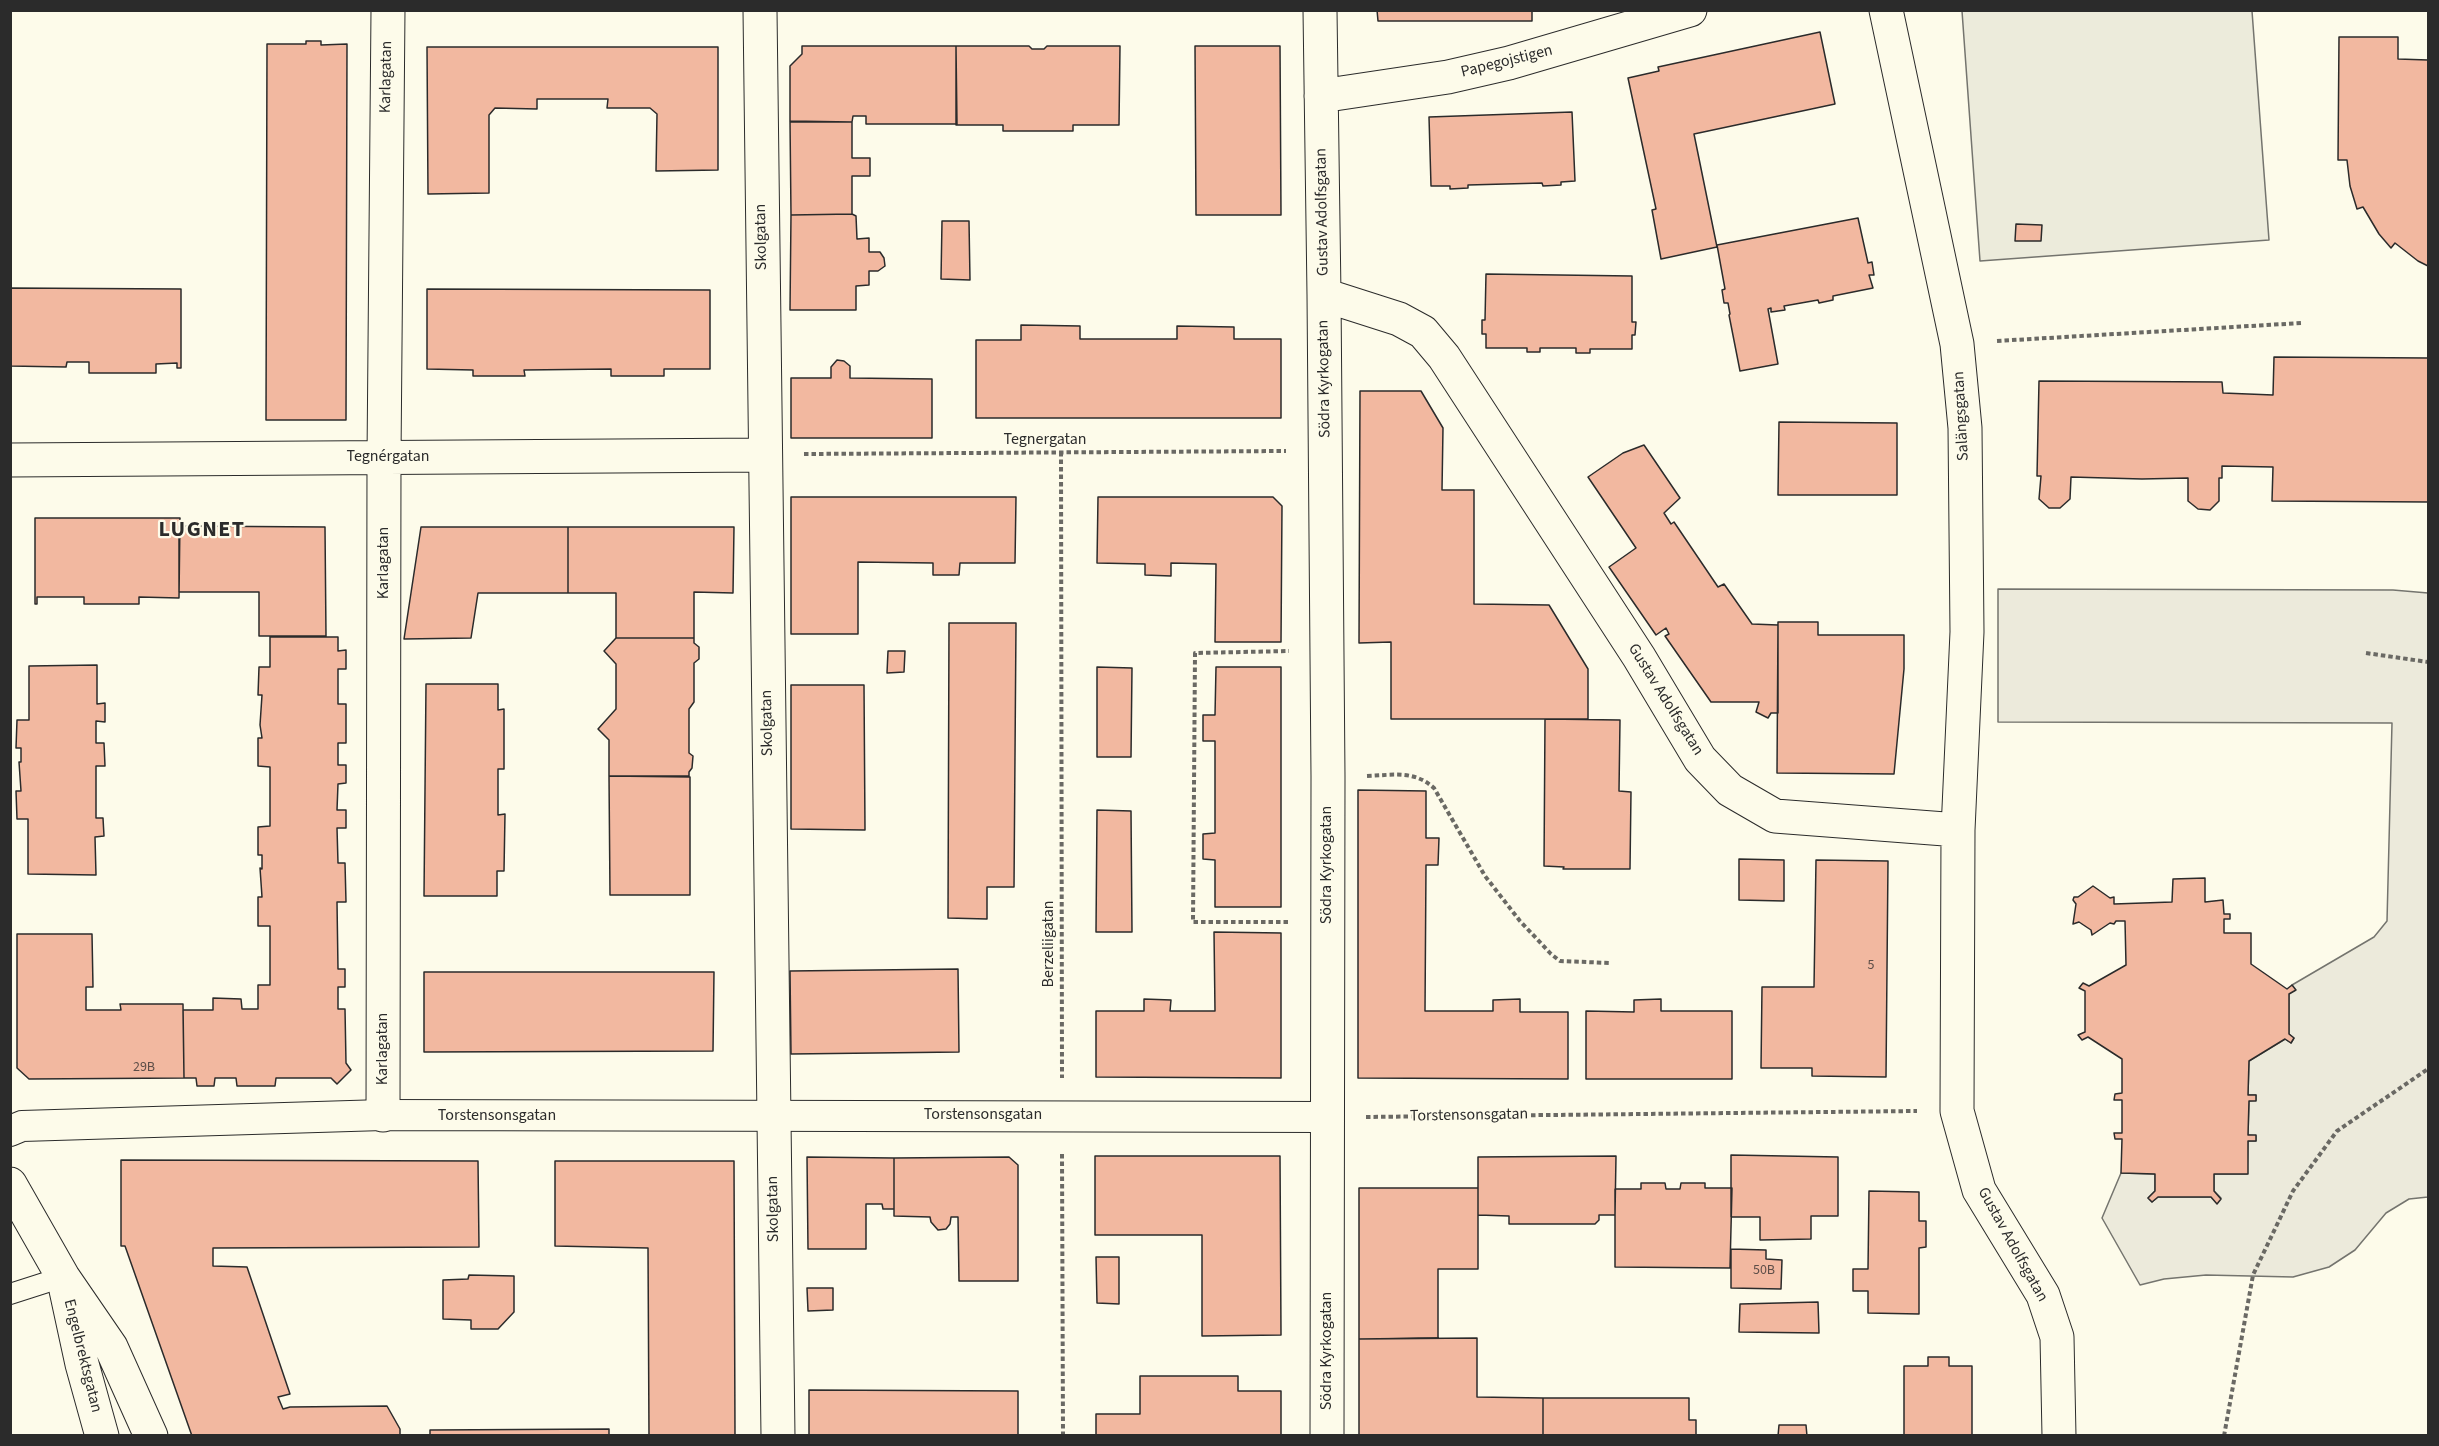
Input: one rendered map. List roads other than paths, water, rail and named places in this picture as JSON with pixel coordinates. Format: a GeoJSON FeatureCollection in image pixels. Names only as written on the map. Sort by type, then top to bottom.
{"type":"FeatureCollection","features":[{"type":"Feature","properties":{"kind":"street","name":"Karlagatan"},"geometry":{"type":"LineString","coordinates":[[383,1115],[384,457],[388,10]]}},
{"type":"Feature","properties":{"kind":"street","name":"Skolgatan"},"geometry":{"type":"LineString","coordinates":[[760,10],[778,1436]]}},
{"type":"Feature","properties":{"kind":"street","name":"Gustav Adolfsgatan"},"geometry":{"type":"LineString","coordinates":[[1320,10],[1324,295],[1399,319],[1422,332],[1444,357],[1639,657],[1700,759],[1730,790],[1775,816],[1958,830],[1957,1110],[1979,1190],[2043,1295],[2056,1337],[2059,1436]]}},
{"type":"Feature","properties":{"kind":"street","name":"Papegojstigen"},"geometry":{"type":"LineString","coordinates":[[1321,96],[1448,77],[1509,63],[1690,10]]}},
{"type":"Feature","properties":{"kind":"street","name":"Salängsgatan"},"geometry":{"type":"LineString","coordinates":[[1886,10],[1957,344],[1965,428],[1967,632],[1958,830]]}},
{"type":"Feature","properties":{"kind":"street","name":"Södra Kyrkogatan"},"geometry":{"type":"LineString","coordinates":[[1324,295],[1328,776],[1327,1436]]}},
{"type":"Feature","properties":{"kind":"street","name":"Tegnérgatan"},"geometry":{"type":"LineString","coordinates":[[10,460],[765,455]]}},
{"type":"Feature","properties":{"kind":"street","name":"Torstensonsgatan"},"geometry":{"type":"LineString","coordinates":[[10,1131],[22,1126],[383,1115],[1326,1117]]}},
{"type":"Feature","properties":{"kind":"street","name":"Engelbrektsgatan"},"geometry":{"type":"LineString","coordinates":[[10,1184],[63,1277],[111,1347],[151,1436]]}},
{"type":"Feature","properties":{"kind":"street","name":"Engelbrektsgatan"},"geometry":{"type":"LineString","coordinates":[[63,1277],[82,1364],[102,1436]]}},
{"type":"Feature","properties":{"kind":"lane"},"geometry":{"type":"LineString","coordinates":[[10,1294],[63,1277]]}},
{"type":"Feature","properties":{"kind":"district","name":"LUGNET"},"geometry":{"type":"Point","coordinates":[202,531]}}]}
